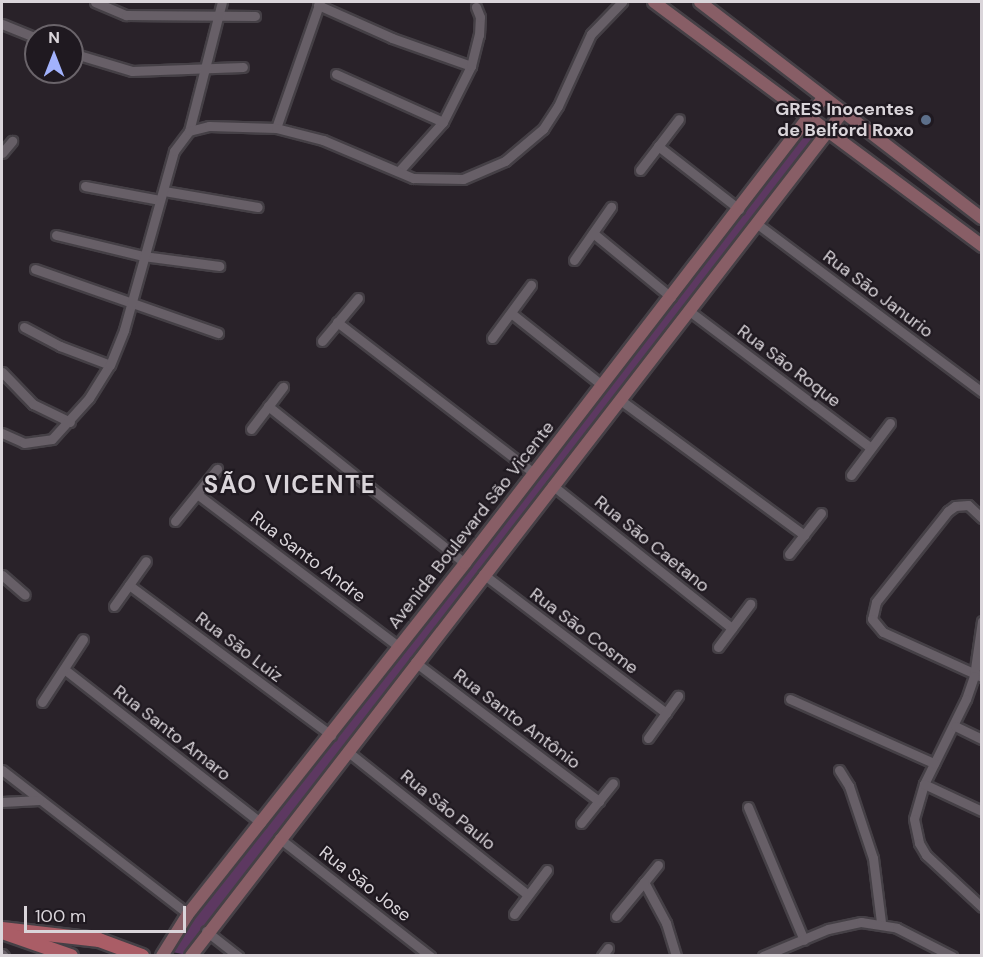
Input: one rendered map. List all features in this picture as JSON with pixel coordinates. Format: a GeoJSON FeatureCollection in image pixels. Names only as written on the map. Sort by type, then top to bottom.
{"type":"FeatureCollection","features":[{"type":"Feature","properties":{"kind":"main road"},"geometry":{"type":"LineString","coordinates":[[2,930],[69,955]]}},
{"type":"Feature","properties":{"kind":"main road"},"geometry":{"type":"LineString","coordinates":[[2,930],[99,940],[142,956]]}},
{"type":"Feature","properties":{"kind":"street"},"geometry":{"type":"LineString","coordinates":[[95,2],[126,15],[255,16]]}},
{"type":"Feature","properties":{"kind":"street"},"geometry":{"type":"LineString","coordinates":[[2,433],[24,443],[39,443],[52,439],[70,422],[110,365],[131,303],[174,151],[189,130],[201,71],[222,2]]}},
{"type":"Feature","properties":{"kind":"street"},"geometry":{"type":"LineString","coordinates":[[189,130],[209,126],[276,128],[323,140],[413,178],[463,179],[487,171],[521,150],[558,106],[591,34],[622,2]]}},
{"type":"Feature","properties":{"kind":"street"},"geometry":{"type":"LineString","coordinates":[[654,2],[981,246]]}},
{"type":"Feature","properties":{"kind":"street"},"geometry":{"type":"LineString","coordinates":[[700,2],[981,218]]}},
{"type":"Feature","properties":{"kind":"street"},"geometry":{"type":"LineString","coordinates":[[276,128],[319,3],[392,38],[471,66]]}},
{"type":"Feature","properties":{"kind":"street"},"geometry":{"type":"LineString","coordinates":[[399,171],[443,122],[471,66],[480,26],[476,7]]}},
{"type":"Feature","properties":{"kind":"street"},"geometry":{"type":"LineString","coordinates":[[2,24],[24,33]]}},
{"type":"Feature","properties":{"kind":"street"},"geometry":{"type":"LineString","coordinates":[[84,57],[132,71],[201,71],[243,67]]}},
{"type":"Feature","properties":{"kind":"street"},"geometry":{"type":"LineString","coordinates":[[336,74],[443,122]]}},
{"type":"Feature","properties":{"kind":"street","name":"Avenida Boulevard São Vicente"},"geometry":{"type":"LineString","coordinates":[[162,956],[188,914],[465,563],[823,98]]}},
{"type":"Feature","properties":{"kind":"street"},"geometry":{"type":"LineString","coordinates":[[191,956],[206,931],[843,113]]}},
{"type":"Feature","properties":{"kind":"street"},"geometry":{"type":"LineString","coordinates":[[640,170],[679,118]]}},
{"type":"Feature","properties":{"kind":"street"},"geometry":{"type":"LineString","coordinates":[[2,153],[12,141]]}},
{"type":"Feature","properties":{"kind":"street"},"geometry":{"type":"LineString","coordinates":[[658,146],[739,209]]}},
{"type":"Feature","properties":{"kind":"street"},"geometry":{"type":"LineString","coordinates":[[85,186],[258,207]]}},
{"type":"Feature","properties":{"kind":"street"},"geometry":{"type":"LineString","coordinates":[[574,260],[612,207]]}},
{"type":"Feature","properties":{"kind":"street","name":"Rua Sāo Janurio"},"geometry":{"type":"LineString","coordinates":[[756,223],[981,392]]}},
{"type":"Feature","properties":{"kind":"street"},"geometry":{"type":"LineString","coordinates":[[593,233],[671,297]]}},
{"type":"Feature","properties":{"kind":"street"},"geometry":{"type":"LineString","coordinates":[[56,235],[143,256],[219,266]]}},
{"type":"Feature","properties":{"kind":"street"},"geometry":{"type":"LineString","coordinates":[[34,269],[218,333]]}},
{"type":"Feature","properties":{"kind":"street"},"geometry":{"type":"LineString","coordinates":[[492,338],[531,285]]}},
{"type":"Feature","properties":{"kind":"street"},"geometry":{"type":"LineString","coordinates":[[322,341],[358,298]]}},
{"type":"Feature","properties":{"kind":"street","name":"Rua Sāo Roque"},"geometry":{"type":"LineString","coordinates":[[688,310],[871,448]]}},
{"type":"Feature","properties":{"kind":"street"},"geometry":{"type":"LineString","coordinates":[[511,313],[602,385]]}},
{"type":"Feature","properties":{"kind":"street"},"geometry":{"type":"LineString","coordinates":[[337,322],[534,473]]}},
{"type":"Feature","properties":{"kind":"street"},"geometry":{"type":"LineString","coordinates":[[24,327],[60,346],[110,365]]}},
{"type":"Feature","properties":{"kind":"street"},"geometry":{"type":"LineString","coordinates":[[2,372],[33,404],[70,422]]}},
{"type":"Feature","properties":{"kind":"street"},"geometry":{"type":"LineString","coordinates":[[251,429],[283,387]]}},
{"type":"Feature","properties":{"kind":"street"},"geometry":{"type":"LineString","coordinates":[[619,399],[804,535]]}},
{"type":"Feature","properties":{"kind":"street"},"geometry":{"type":"LineString","coordinates":[[268,406],[465,563]]}},
{"type":"Feature","properties":{"kind":"street"},"geometry":{"type":"LineString","coordinates":[[851,475],[890,423]]}},
{"type":"Feature","properties":{"kind":"street"},"geometry":{"type":"LineString","coordinates":[[175,521],[217,469]]}},
{"type":"Feature","properties":{"kind":"street","name":"Rua Sāo Caetano"},"geometry":{"type":"LineString","coordinates":[[552,485],[732,628]]}},
{"type":"Feature","properties":{"kind":"street","name":"Rua Santo Andre"},"geometry":{"type":"LineString","coordinates":[[197,494],[399,647]]}},
{"type":"Feature","properties":{"kind":"street"},"geometry":{"type":"LineString","coordinates":[[978,677],[883,632],[876,627],[873,610],[955,506],[968,505],[981,518]]}},
{"type":"Feature","properties":{"kind":"street"},"geometry":{"type":"LineString","coordinates":[[789,554],[821,513]]}},
{"type":"Feature","properties":{"kind":"street"},"geometry":{"type":"LineString","coordinates":[[114,606],[146,561]]}},
{"type":"Feature","properties":{"kind":"street","name":"Rua Sāo Cosme"},"geometry":{"type":"LineString","coordinates":[[483,574],[666,713]]}},
{"type":"Feature","properties":{"kind":"street"},"geometry":{"type":"LineString","coordinates":[[2,575],[25,595]]}},
{"type":"Feature","properties":{"kind":"street","name":"Rua Sāo Luiz"},"geometry":{"type":"LineString","coordinates":[[129,585],[331,735]]}},
{"type":"Feature","properties":{"kind":"street"},"geometry":{"type":"LineString","coordinates":[[718,647],[750,604]]}},
{"type":"Feature","properties":{"kind":"street"},"geometry":{"type":"LineString","coordinates":[[981,621],[978,677],[924,784],[915,819],[919,843],[981,907]]}},
{"type":"Feature","properties":{"kind":"street"},"geometry":{"type":"LineString","coordinates":[[42,702],[83,639]]}},
{"type":"Feature","properties":{"kind":"street","name":"Rua Santo Antônio"},"geometry":{"type":"LineString","coordinates":[[415,662],[599,801]]}},
{"type":"Feature","properties":{"kind":"street","name":"Rua Santo Amaro"},"geometry":{"type":"LineString","coordinates":[[64,669],[261,824]]}},
{"type":"Feature","properties":{"kind":"street"},"geometry":{"type":"LineString","coordinates":[[648,738],[678,696]]}},
{"type":"Feature","properties":{"kind":"street"},"geometry":{"type":"LineString","coordinates":[[790,699],[934,763]]}},
{"type":"Feature","properties":{"kind":"street"},"geometry":{"type":"LineString","coordinates":[[955,726],[981,739]]}},
{"type":"Feature","properties":{"kind":"street","name":"Rua Sāo Paulo"},"geometry":{"type":"LineString","coordinates":[[347,751],[528,895]]}},
{"type":"Feature","properties":{"kind":"street"},"geometry":{"type":"LineString","coordinates":[[2,770],[188,914]]}},
{"type":"Feature","properties":{"kind":"street"},"geometry":{"type":"LineString","coordinates":[[839,770],[849,786],[873,858],[881,922]]}},
{"type":"Feature","properties":{"kind":"street"},"geometry":{"type":"LineString","coordinates":[[581,823],[613,783]]}},
{"type":"Feature","properties":{"kind":"street"},"geometry":{"type":"LineString","coordinates":[[924,784],[981,812]]}},
{"type":"Feature","properties":{"kind":"street"},"geometry":{"type":"LineString","coordinates":[[2,802],[39,800]]}},
{"type":"Feature","properties":{"kind":"street"},"geometry":{"type":"LineString","coordinates":[[748,807],[804,940]]}},
{"type":"Feature","properties":{"kind":"street","name":"Rua Sāo Jose"},"geometry":{"type":"LineString","coordinates":[[279,838],[430,956]]}},
{"type":"Feature","properties":{"kind":"street"},"geometry":{"type":"LineString","coordinates":[[616,915],[658,865]]}},
{"type":"Feature","properties":{"kind":"street"},"geometry":{"type":"LineString","coordinates":[[514,914],[547,870]]}},
{"type":"Feature","properties":{"kind":"street"},"geometry":{"type":"LineString","coordinates":[[644,882],[666,923],[676,956]]}},
{"type":"Feature","properties":{"kind":"street"},"geometry":{"type":"LineString","coordinates":[[763,956],[842,925],[881,922],[952,956]]}},
{"type":"Feature","properties":{"kind":"street"},"geometry":{"type":"LineString","coordinates":[[206,931],[238,956]]}},
{"type":"Feature","properties":{"kind":"shaded area"},"geometry":{"type":"Polygon","coordinates":[[[805,126],[819,134],[187,955],[172,952],[169,947],[805,126]]]}},
{"type":"Feature","properties":{"kind":"place","name":"GRES Inocentes de Belford Roxo"},"geometry":{"type":"Point","coordinates":[926,120]}},
{"type":"Feature","properties":{"kind":"district","name":"SÃO VICENTE"},"geometry":{"type":"Point","coordinates":[290,485]}}]}
